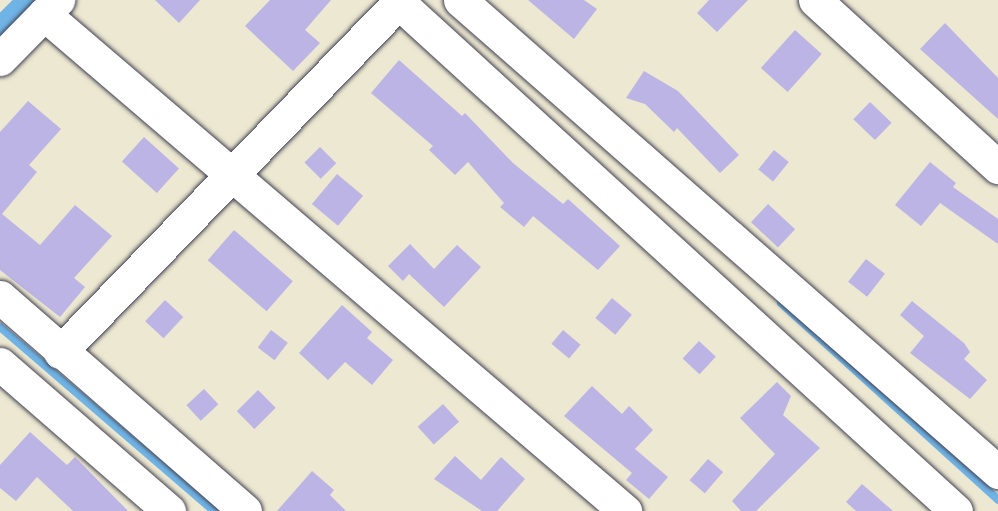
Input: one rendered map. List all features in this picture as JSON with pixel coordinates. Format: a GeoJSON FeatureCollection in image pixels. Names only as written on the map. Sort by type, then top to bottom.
{"type":"FeatureCollection","features":[{"type":"Feature","properties":{"kind":"street"},"geometry":{"type":"LineString","coordinates":[[460,0],[992,454]]}},
{"type":"Feature","properties":{"kind":"street"},"geometry":{"type":"LineString","coordinates":[[815,0],[998,167]]}},
{"type":"Feature","properties":{"kind":"street"},"geometry":{"type":"LineString","coordinates":[[60,352],[397,1],[936,505]]}},
{"type":"Feature","properties":{"kind":"street"},"geometry":{"type":"LineString","coordinates":[[0,59],[51,7],[230,173],[625,511]]}},
{"type":"Feature","properties":{"kind":"street"},"geometry":{"type":"LineString","coordinates":[[0,297],[60,352],[245,511]]}},
{"type":"Feature","properties":{"kind":"street"},"geometry":{"type":"LineString","coordinates":[[6,380],[168,511]]}},
{"type":"Feature","properties":{"kind":"building"},"geometry":{"type":"Polygon","coordinates":[[[155,0],[200,0],[179,23],[155,0]]]}},
{"type":"Feature","properties":{"kind":"building"},"geometry":{"type":"Polygon","coordinates":[[[270,0],[331,0],[305,30],[320,43],[293,71],[245,26],[270,0]]]}},
{"type":"Feature","properties":{"kind":"building"},"geometry":{"type":"Polygon","coordinates":[[[528,0],[584,0],[597,9],[574,39],[528,0]]]}},
{"type":"Feature","properties":{"kind":"building"},"geometry":{"type":"Polygon","coordinates":[[[709,0],[748,0],[717,32],[697,13],[709,0]]]}},
{"type":"Feature","properties":{"kind":"building"},"geometry":{"type":"Polygon","coordinates":[[[945,23],[998,78],[998,119],[920,49],[945,23]]]}},
{"type":"Feature","properties":{"kind":"building"},"geometry":{"type":"Polygon","coordinates":[[[795,30],[822,54],[788,92],[761,68],[795,30]]]}},
{"type":"Feature","properties":{"kind":"building"},"geometry":{"type":"Polygon","coordinates":[[[399,60],[462,116],[465,113],[513,163],[563,204],[568,199],[620,246],[598,270],[533,216],[524,227],[500,207],[504,203],[468,162],[455,175],[429,150],[433,146],[371,93],[399,60]]]}},
{"type":"Feature","properties":{"kind":"building"},"geometry":{"type":"Polygon","coordinates":[[[644,71],[678,91],[739,155],[720,173],[677,128],[674,132],[645,104],[626,98],[644,71]]]}},
{"type":"Feature","properties":{"kind":"building"},"geometry":{"type":"Polygon","coordinates":[[[28,101],[61,129],[29,165],[37,172],[2,214],[40,245],[75,205],[112,236],[74,278],[85,287],[60,317],[0,270],[0,132],[28,101]]]}},
{"type":"Feature","properties":{"kind":"building"},"geometry":{"type":"Polygon","coordinates":[[[870,102],[892,123],[875,140],[853,119],[870,102]]]}},
{"type":"Feature","properties":{"kind":"building"},"geometry":{"type":"Polygon","coordinates":[[[144,137],[179,168],[157,193],[122,162],[144,137]]]}},
{"type":"Feature","properties":{"kind":"building"},"geometry":{"type":"Polygon","coordinates":[[[320,147],[336,163],[321,179],[304,163],[320,147]]]}},
{"type":"Feature","properties":{"kind":"building"},"geometry":{"type":"Polygon","coordinates":[[[774,150],[789,162],[773,181],[758,169],[774,150]]]}},
{"type":"Feature","properties":{"kind":"building"},"geometry":{"type":"Polygon","coordinates":[[[930,162],[956,183],[953,187],[998,219],[998,244],[940,203],[921,226],[895,205],[930,162]]]}},
{"type":"Feature","properties":{"kind":"building"},"geometry":{"type":"Polygon","coordinates":[[[337,174],[363,196],[338,226],[312,204],[337,174]]]}},
{"type":"Feature","properties":{"kind":"building"},"geometry":{"type":"Polygon","coordinates":[[[768,204],[795,229],[778,248],[751,222],[768,204]]]}},
{"type":"Feature","properties":{"kind":"building"},"geometry":{"type":"Polygon","coordinates":[[[234,230],[293,281],[267,311],[208,260],[234,230]]]}},
{"type":"Feature","properties":{"kind":"building"},"geometry":{"type":"Polygon","coordinates":[[[410,244],[434,269],[457,245],[481,267],[444,307],[409,274],[403,281],[388,266],[410,244]]]}},
{"type":"Feature","properties":{"kind":"building"},"geometry":{"type":"Polygon","coordinates":[[[866,259],[885,274],[867,297],[848,282],[866,259]]]}},
{"type":"Feature","properties":{"kind":"building"},"geometry":{"type":"Polygon","coordinates":[[[612,298],[632,315],[615,335],[595,318],[612,298]]]}},
{"type":"Feature","properties":{"kind":"building"},"geometry":{"type":"Polygon","coordinates":[[[165,300],[183,317],[164,338],[145,321],[165,300]]]}},
{"type":"Feature","properties":{"kind":"building"},"geometry":{"type":"Polygon","coordinates":[[[912,301],[964,343],[970,352],[964,359],[987,380],[970,399],[910,353],[924,336],[900,315],[912,301]]]}},
{"type":"Feature","properties":{"kind":"building"},"geometry":{"type":"Polygon","coordinates":[[[342,305],[372,332],[367,338],[393,360],[372,385],[345,362],[328,380],[299,353],[342,305]]]}},
{"type":"Feature","properties":{"kind":"building"},"geometry":{"type":"Polygon","coordinates":[[[271,330],[288,343],[275,360],[258,348],[271,330]]]}},
{"type":"Feature","properties":{"kind":"building"},"geometry":{"type":"Polygon","coordinates":[[[563,330],[581,345],[569,359],[551,344],[563,330]]]}},
{"type":"Feature","properties":{"kind":"building"},"geometry":{"type":"Polygon","coordinates":[[[699,341],[716,357],[699,374],[683,359],[699,341]]]}},
{"type":"Feature","properties":{"kind":"building"},"geometry":{"type":"Polygon","coordinates":[[[777,382],[791,396],[783,415],[820,448],[756,511],[741,511],[732,501],[775,454],[740,418],[777,382]]]}},
{"type":"Feature","properties":{"kind":"building"},"geometry":{"type":"Polygon","coordinates":[[[592,386],[622,414],[629,406],[653,430],[635,449],[668,477],[649,499],[626,480],[632,473],[564,416],[592,386]]]}},
{"type":"Feature","properties":{"kind":"building"},"geometry":{"type":"Polygon","coordinates":[[[204,389],[218,404],[201,421],[186,405],[204,389]]]}},
{"type":"Feature","properties":{"kind":"building"},"geometry":{"type":"Polygon","coordinates":[[[258,390],[276,408],[254,429],[237,411],[258,390]]]}},
{"type":"Feature","properties":{"kind":"building"},"geometry":{"type":"Polygon","coordinates":[[[443,404],[459,422],[434,445],[418,427],[443,404]]]}},
{"type":"Feature","properties":{"kind":"building"},"geometry":{"type":"Polygon","coordinates":[[[30,432],[67,465],[75,457],[128,511],[73,511],[37,477],[16,501],[0,488],[0,465],[30,432]]]}},
{"type":"Feature","properties":{"kind":"building"},"geometry":{"type":"Polygon","coordinates":[[[455,456],[481,480],[501,457],[525,479],[497,511],[482,511],[434,479],[455,456]]]}},
{"type":"Feature","properties":{"kind":"building"},"geometry":{"type":"Polygon","coordinates":[[[708,459],[723,472],[705,493],[690,480],[708,459]]]}},
{"type":"Feature","properties":{"kind":"building"},"geometry":{"type":"Polygon","coordinates":[[[312,471],[334,490],[330,495],[346,511],[277,511],[312,471]]]}},
{"type":"Feature","properties":{"kind":"building"},"geometry":{"type":"Polygon","coordinates":[[[862,484],[893,511],[856,511],[846,502],[862,484]]]}},
{"type":"Feature","properties":{"kind":"waterway"},"geometry":{"type":"LineString","coordinates":[[0,31],[31,0]]}},
{"type":"Feature","properties":{"kind":"waterway"},"geometry":{"type":"LineString","coordinates":[[781,303],[998,500]]}},
{"type":"Feature","properties":{"kind":"waterway"},"geometry":{"type":"LineString","coordinates":[[0,327],[214,511]]}}]}
